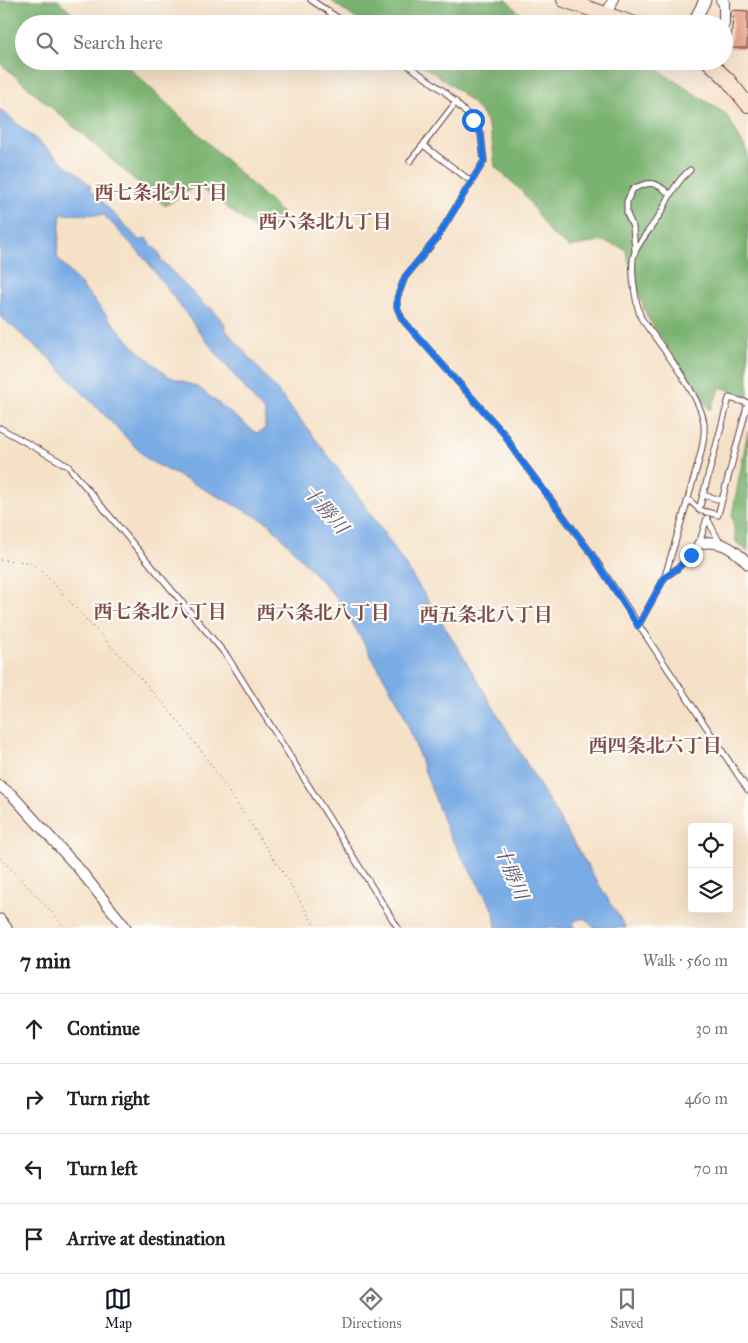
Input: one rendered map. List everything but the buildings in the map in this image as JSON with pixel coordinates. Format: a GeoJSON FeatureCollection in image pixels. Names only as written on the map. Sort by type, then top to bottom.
{"type":"FeatureCollection","features":[{"type":"Feature","properties":{"kind":"main road"},"geometry":{"type":"LineString","coordinates":[[564,0],[607,14]]}},
{"type":"Feature","properties":{"kind":"main road"},"geometry":{"type":"LineString","coordinates":[[718,70],[748,105]]}},
{"type":"Feature","properties":{"kind":"street"},"geometry":{"type":"LineString","coordinates":[[607,14],[613,0]]}},
{"type":"Feature","properties":{"kind":"street"},"geometry":{"type":"LineString","coordinates":[[698,15],[705,0]]}},
{"type":"Feature","properties":{"kind":"street"},"geometry":{"type":"LineString","coordinates":[[721,0],[724,2],[724,15]]}},
{"type":"Feature","properties":{"kind":"street"},"geometry":{"type":"LineString","coordinates":[[699,544],[708,541],[720,543],[743,558],[748,564]]}},
{"type":"Feature","properties":{"kind":"street"},"geometry":{"type":"LineString","coordinates":[[0,786],[12,795],[79,869],[126,928]]}},
{"type":"Feature","properties":{"kind":"street"},"geometry":{"type":"LineString","coordinates":[[0,920],[6,928]]}},
{"type":"Feature","properties":{"kind":"lane"},"geometry":{"type":"LineString","coordinates":[[311,0],[334,15]]}},
{"type":"Feature","properties":{"kind":"lane"},"geometry":{"type":"LineString","coordinates":[[414,70],[445,92],[473,120],[481,134],[484,161],[437,238],[405,277],[397,298],[397,307],[402,319],[505,435],[515,452],[591,553],[748,790]]}},
{"type":"Feature","properties":{"kind":"lane"},"geometry":{"type":"LineString","coordinates":[[410,160],[456,102]]}},
{"type":"Feature","properties":{"kind":"lane"},"geometry":{"type":"LineString","coordinates":[[423,144],[472,182]]}},
{"type":"Feature","properties":{"kind":"lane"},"geometry":{"type":"LineString","coordinates":[[635,251],[662,211],[669,194],[680,179],[690,170]]}},
{"type":"Feature","properties":{"kind":"lane"},"geometry":{"type":"LineString","coordinates":[[638,626],[665,577],[704,438],[703,414],[696,397],[641,318],[636,304],[633,227],[627,214],[627,201],[632,189],[644,184],[655,183],[669,194]]}},
{"type":"Feature","properties":{"kind":"lane"},"geometry":{"type":"LineString","coordinates":[[729,398],[748,403],[718,515],[699,510],[729,398]]}},
{"type":"Feature","properties":{"kind":"lane"},"geometry":{"type":"LineString","coordinates":[[0,428],[68,466],[227,656],[398,928]]}},
{"type":"Feature","properties":{"kind":"lane"},"geometry":{"type":"LineString","coordinates":[[703,495],[721,500]]}},
{"type":"Feature","properties":{"kind":"lane"},"geometry":{"type":"LineString","coordinates":[[688,499],[707,518],[720,543]]}},
{"type":"Feature","properties":{"kind":"lane"},"geometry":{"type":"LineString","coordinates":[[665,577],[678,568],[699,544],[707,518]]}},
{"type":"Feature","properties":{"kind":"path"},"geometry":{"type":"LineString","coordinates":[[0,560],[28,562],[39,568],[166,706],[203,754],[286,877],[316,928]]}},
{"type":"Feature","properties":{"kind":"path"},"geometry":{"type":"LineString","coordinates":[[0,858],[65,928]]}},
{"type":"Feature","properties":{"kind":"green space"},"geometry":{"type":"Polygon","coordinates":[[[0,0],[58,0],[74,15],[15,15],[15,70],[131,70],[285,216],[265,236],[197,185],[165,206],[0,63],[0,0]]]}},
{"type":"Feature","properties":{"kind":"green space"},"geometry":{"type":"Polygon","coordinates":[[[330,0],[507,0],[518,12],[524,15],[351,15],[330,0]]]}},
{"type":"Feature","properties":{"kind":"green space"},"geometry":{"type":"Polygon","coordinates":[[[429,70],[658,70],[726,114],[748,153],[748,398],[721,387],[710,410],[647,317],[625,249],[603,241],[569,247],[550,233],[522,191],[495,167],[490,132],[486,121],[472,103],[429,70]]]}},
{"type":"Feature","properties":{"kind":"green space"},"geometry":{"type":"Polygon","coordinates":[[[748,431],[748,552],[736,542],[732,515],[748,431]]]}},
{"type":"Feature","properties":{"kind":"water","name":"十勝川"},"geometry":{"type":"Polygon","coordinates":[[[0,109],[90,185],[90,189],[140,241],[146,238],[160,254],[161,260],[225,324],[225,329],[314,437],[356,493],[426,597],[626,928],[594,928],[585,918],[573,921],[575,928],[496,928],[494,911],[447,831],[401,707],[340,602],[269,523],[148,460],[48,357],[0,316],[0,109]],[[61,214],[57,257],[132,345],[168,376],[198,387],[256,433],[265,429],[265,413],[203,337],[146,260],[104,215],[61,214]]]}},
{"type":"Feature","properties":{"kind":"district","name":"西七条北九丁目"},"geometry":{"type":"Point","coordinates":[161,192]}},
{"type":"Feature","properties":{"kind":"district","name":"西六条北九丁目"},"geometry":{"type":"Point","coordinates":[325,221]}},
{"type":"Feature","properties":{"kind":"district","name":"西七条北八丁目"},"geometry":{"type":"Point","coordinates":[160,611]}},
{"type":"Feature","properties":{"kind":"district","name":"西六条北八丁目"},"geometry":{"type":"Point","coordinates":[323,612]}},
{"type":"Feature","properties":{"kind":"district","name":"西五条北八丁目"},"geometry":{"type":"Point","coordinates":[486,614]}},
{"type":"Feature","properties":{"kind":"district","name":"西四条北六丁目"},"geometry":{"type":"Point","coordinates":[655,745]}},
{"type":"Feature","properties":{"kind":"route"},"geometry":{"type":"LineString","coordinates":[[473,120],[481,134],[484,161],[437,238],[405,277],[399,288],[397,307],[402,319],[505,435],[515,452],[591,553],[638,626],[665,577],[678,568],[691,555]]}}]}
